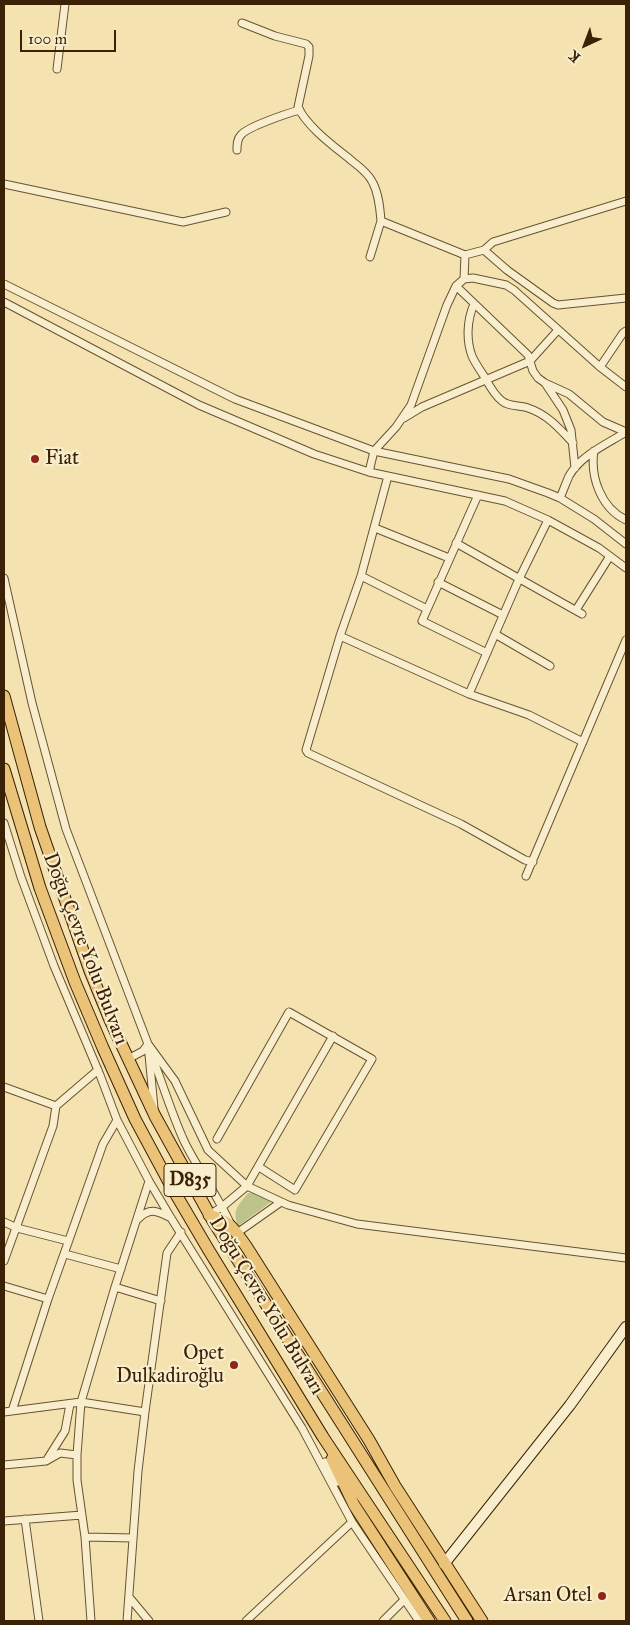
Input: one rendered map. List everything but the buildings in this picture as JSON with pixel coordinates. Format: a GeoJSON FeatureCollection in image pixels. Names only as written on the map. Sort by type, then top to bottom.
{"type":"FeatureCollection","features":[{"type":"Feature","properties":{"kind":"highway","name":"Doğu Çevre Yolu Bulvarı"},"geometry":{"type":"LineString","coordinates":[[4,696],[40,827],[90,971],[110,1020],[155,1116],[209,1215],[467,1621]]}},
{"type":"Feature","properties":{"kind":"highway","name":"Doğu Çevre Yolu Bulvarı"},"geometry":{"type":"LineString","coordinates":[[4,769],[40,888],[88,1015],[127,1102],[185,1210],[323,1437],[445,1621]]}},
{"type":"Feature","properties":{"kind":"highway"},"geometry":{"type":"LineString","coordinates":[[209,1215],[224,1219],[234,1229],[369,1440],[394,1486],[482,1621]]}},
{"type":"Feature","properties":{"kind":"highway"},"geometry":{"type":"LineString","coordinates":[[323,1437],[354,1505],[429,1621]]}},
{"type":"Feature","properties":{"kind":"main road"},"geometry":{"type":"LineString","coordinates":[[444,1564],[570,1405],[626,1327]]}},
{"type":"Feature","properties":{"kind":"street"},"geometry":{"type":"LineString","coordinates":[[58,69],[65,4]]}},
{"type":"Feature","properties":{"kind":"street"},"geometry":{"type":"LineString","coordinates":[[242,23],[275,36],[306,44],[309,47],[309,56],[298,107],[316,129],[361,169],[373,183],[381,221],[370,256]]}},
{"type":"Feature","properties":{"kind":"street"},"geometry":{"type":"LineString","coordinates":[[237,150],[238,140],[242,133],[300,110]]}},
{"type":"Feature","properties":{"kind":"street"},"geometry":{"type":"LineString","coordinates":[[4,184],[183,222],[226,212]]}},
{"type":"Feature","properties":{"kind":"street"},"geometry":{"type":"LineString","coordinates":[[381,221],[464,255],[484,250],[493,242],[626,202]]}},
{"type":"Feature","properties":{"kind":"street"},"geometry":{"type":"LineString","coordinates":[[484,250],[507,270],[552,303],[565,305],[626,298]]}},
{"type":"Feature","properties":{"kind":"street"},"geometry":{"type":"LineString","coordinates":[[464,255],[464,279]]}},
{"type":"Feature","properties":{"kind":"street"},"geometry":{"type":"LineString","coordinates":[[369,472],[374,451],[403,418],[411,405],[447,305],[456,286],[464,279],[473,278],[506,285],[514,290],[600,367],[626,387]]}},
{"type":"Feature","properties":{"kind":"street"},"geometry":{"type":"LineString","coordinates":[[4,284],[235,398],[374,451],[509,479],[560,498],[594,519],[626,544]]}},
{"type":"Feature","properties":{"kind":"street"},"geometry":{"type":"LineString","coordinates":[[456,286],[528,355],[538,378],[569,394],[603,422],[626,432]]}},
{"type":"Feature","properties":{"kind":"street"},"geometry":{"type":"LineString","coordinates":[[4,302],[199,405],[314,454],[369,472],[505,501],[548,520],[599,548],[626,568]]}},
{"type":"Feature","properties":{"kind":"street"},"geometry":{"type":"LineString","coordinates":[[474,304],[467,332],[472,357],[489,386],[503,402],[541,413],[558,426],[573,444]]}},
{"type":"Feature","properties":{"kind":"street"},"geometry":{"type":"LineString","coordinates":[[403,418],[530,361],[558,330]]}},
{"type":"Feature","properties":{"kind":"street"},"geometry":{"type":"LineString","coordinates":[[600,367],[622,333],[626,330]]}},
{"type":"Feature","properties":{"kind":"street"},"geometry":{"type":"LineString","coordinates":[[545,383],[563,410],[571,430],[575,468]]}},
{"type":"Feature","properties":{"kind":"street"},"geometry":{"type":"LineString","coordinates":[[560,498],[575,468],[594,451],[626,432]]}},
{"type":"Feature","properties":{"kind":"street"},"geometry":{"type":"LineString","coordinates":[[594,451],[592,466],[598,489],[609,508],[626,520]]}},
{"type":"Feature","properties":{"kind":"street"},"geometry":{"type":"LineString","coordinates":[[388,476],[362,576],[340,636],[306,750],[308,753],[461,824],[525,860],[532,862]]}},
{"type":"Feature","properties":{"kind":"street"},"geometry":{"type":"LineString","coordinates":[[478,495],[422,621],[486,653]]}},
{"type":"Feature","properties":{"kind":"street"},"geometry":{"type":"LineString","coordinates":[[469,694],[519,579],[548,520]]}},
{"type":"Feature","properties":{"kind":"street"},"geometry":{"type":"LineString","coordinates":[[375,528],[449,558]]}},
{"type":"Feature","properties":{"kind":"street"},"geometry":{"type":"LineString","coordinates":[[456,543],[579,612],[610,556]]}},
{"type":"Feature","properties":{"kind":"street"},"geometry":{"type":"LineString","coordinates":[[362,576],[427,608]]}},
{"type":"Feature","properties":{"kind":"street","name":"Doğu Çevre Yolu Bulvarı"},"geometry":{"type":"LineString","coordinates":[[4,578],[32,703],[66,829],[148,1044],[155,1116]]}},
{"type":"Feature","properties":{"kind":"street"},"geometry":{"type":"LineString","coordinates":[[438,582],[503,615]]}},
{"type":"Feature","properties":{"kind":"street"},"geometry":{"type":"LineString","coordinates":[[495,634],[550,666]]}},
{"type":"Feature","properties":{"kind":"street"},"geometry":{"type":"LineString","coordinates":[[340,636],[469,694],[528,715],[583,742]]}},
{"type":"Feature","properties":{"kind":"street"},"geometry":{"type":"LineString","coordinates":[[526,876],[626,640]]}},
{"type":"Feature","properties":{"kind":"street"},"geometry":{"type":"LineString","coordinates":[[4,823],[21,877],[54,966],[117,1120],[171,1218],[302,1428],[354,1505]]}},
{"type":"Feature","properties":{"kind":"street"},"geometry":{"type":"LineString","coordinates":[[217,1139],[289,1012],[372,1059],[295,1190],[259,1167]]}},
{"type":"Feature","properties":{"kind":"street"},"geometry":{"type":"LineString","coordinates":[[209,1215],[222,1207],[247,1186],[333,1036]]}},
{"type":"Feature","properties":{"kind":"street"},"geometry":{"type":"LineString","coordinates":[[128,1059],[143,1051],[148,1044]]}},
{"type":"Feature","properties":{"kind":"street"},"geometry":{"type":"LineString","coordinates":[[148,1044],[175,1081],[208,1150],[247,1186],[288,1206],[357,1224],[626,1258]]}},
{"type":"Feature","properties":{"kind":"street"},"geometry":{"type":"LineString","coordinates":[[148,1044],[169,1104],[186,1144],[234,1229],[281,1202]]}},
{"type":"Feature","properties":{"kind":"street"},"geometry":{"type":"LineString","coordinates":[[4,1261],[6,1251],[53,1126],[56,1106],[98,1070]]}},
{"type":"Feature","properties":{"kind":"street"},"geometry":{"type":"LineString","coordinates":[[4,1090],[56,1106]]}},
{"type":"Feature","properties":{"kind":"street"},"geometry":{"type":"LineString","coordinates":[[12,1411],[48,1299],[103,1144],[117,1120]]}},
{"type":"Feature","properties":{"kind":"street"},"geometry":{"type":"LineString","coordinates":[[91,1621],[85,1537],[77,1480],[81,1402],[149,1181]]}},
{"type":"Feature","properties":{"kind":"street"},"geometry":{"type":"LineString","coordinates":[[138,1219],[145,1212],[152,1211],[160,1212],[171,1218]]}},
{"type":"Feature","properties":{"kind":"street"},"geometry":{"type":"LineString","coordinates":[[4,1222],[16,1228],[68,1241]]}},
{"type":"Feature","properties":{"kind":"street"},"geometry":{"type":"LineString","coordinates":[[127,1621],[138,1471],[167,1253],[181,1232]]}},
{"type":"Feature","properties":{"kind":"street"},"geometry":{"type":"LineString","coordinates":[[65,1254],[121,1269]]}},
{"type":"Feature","properties":{"kind":"street"},"geometry":{"type":"LineString","coordinates":[[4,1286],[48,1299]]}},
{"type":"Feature","properties":{"kind":"street"},"geometry":{"type":"LineString","coordinates":[[115,1287],[161,1301]]}},
{"type":"Feature","properties":{"kind":"street"},"geometry":{"type":"LineString","coordinates":[[4,1412],[81,1402],[145,1412]]}},
{"type":"Feature","properties":{"kind":"street"},"geometry":{"type":"LineString","coordinates":[[46,1461],[65,1431],[70,1404]]}},
{"type":"Feature","properties":{"kind":"street"},"geometry":{"type":"LineString","coordinates":[[302,1428],[352,1522],[419,1621]]}},
{"type":"Feature","properties":{"kind":"street"},"geometry":{"type":"LineString","coordinates":[[4,1465],[46,1461],[60,1453],[77,1455]]}},
{"type":"Feature","properties":{"kind":"street"},"geometry":{"type":"LineString","coordinates":[[4,1520],[82,1515]]}},
{"type":"Feature","properties":{"kind":"street"},"geometry":{"type":"LineString","coordinates":[[25,1519],[39,1621]]}},
{"type":"Feature","properties":{"kind":"street"},"geometry":{"type":"LineString","coordinates":[[246,1621],[352,1522]]}},
{"type":"Feature","properties":{"kind":"street"},"geometry":{"type":"LineString","coordinates":[[85,1537],[133,1538]]}},
{"type":"Feature","properties":{"kind":"street"},"geometry":{"type":"LineString","coordinates":[[129,1597],[149,1621]]}},
{"type":"Feature","properties":{"kind":"street"},"geometry":{"type":"LineString","coordinates":[[383,1621],[404,1600]]}},
{"type":"Feature","properties":{"kind":"green space"},"geometry":{"type":"Polygon","coordinates":[[[248,1193],[271,1202],[238,1226],[236,1220],[237,1208],[248,1193]]]}},
{"type":"Feature","properties":{"kind":"place","name":"Fiat"},"geometry":{"type":"Point","coordinates":[35,459]}},
{"type":"Feature","properties":{"kind":"place","name":"Opet Dulkadiroğlu"},"geometry":{"type":"Point","coordinates":[234,1365]}},
{"type":"Feature","properties":{"kind":"place","name":"Arsan Otel"},"geometry":{"type":"Point","coordinates":[602,1596]}}]}
